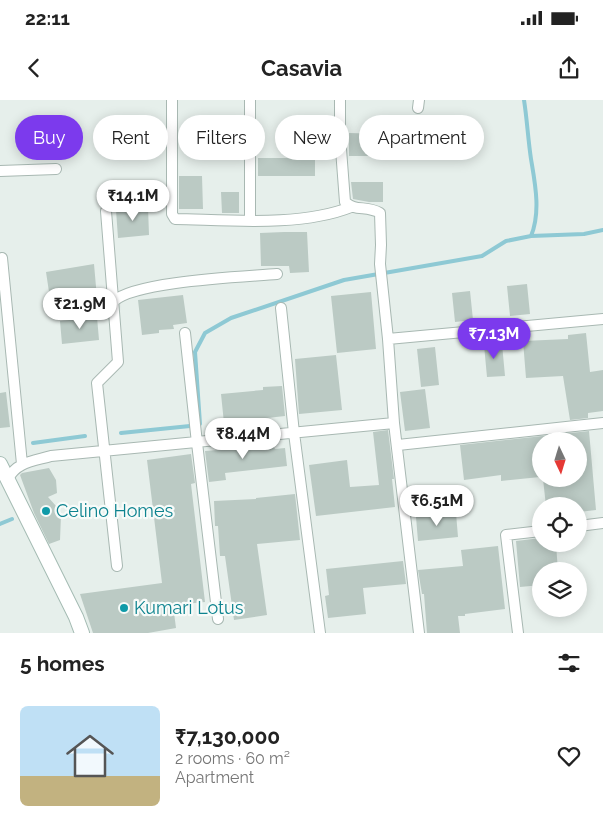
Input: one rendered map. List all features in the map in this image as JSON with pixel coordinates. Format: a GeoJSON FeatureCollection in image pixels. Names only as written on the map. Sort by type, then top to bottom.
{"type":"FeatureCollection","features":[{"type":"Feature","properties":{"kind":"street"},"geometry":{"type":"LineString","coordinates":[[172,100],[172,214],[175,219],[250,220],[320,217],[351,207],[372,208],[380,213],[380,264],[394,423],[419,633]]}},
{"type":"Feature","properties":{"kind":"street"},"geometry":{"type":"LineString","coordinates":[[250,100],[250,220]]}},
{"type":"Feature","properties":{"kind":"street"},"geometry":{"type":"LineString","coordinates":[[340,100],[340,136],[345,202],[351,207]]}},
{"type":"Feature","properties":{"kind":"street"},"geometry":{"type":"LineString","coordinates":[[0,171],[56,169]]}},
{"type":"Feature","properties":{"kind":"street"},"geometry":{"type":"LineString","coordinates":[[106,211],[118,362],[97,383],[117,566]]}},
{"type":"Feature","properties":{"kind":"street"},"geometry":{"type":"LineString","coordinates":[[2,258],[22,464]]}},
{"type":"Feature","properties":{"kind":"street"},"geometry":{"type":"LineString","coordinates":[[114,300],[141,288],[277,274]]}},
{"type":"Feature","properties":{"kind":"street"},"geometry":{"type":"LineString","coordinates":[[281,308],[294,433],[320,633]]}},
{"type":"Feature","properties":{"kind":"street"},"geometry":{"type":"LineString","coordinates":[[388,340],[603,319]]}},
{"type":"Feature","properties":{"kind":"street"},"geometry":{"type":"LineString","coordinates":[[185,333],[196,443],[218,619]]}},
{"type":"Feature","properties":{"kind":"street"},"geometry":{"type":"LineString","coordinates":[[8,479],[12,471],[22,464],[51,456],[394,423]]}},
{"type":"Feature","properties":{"kind":"street"},"geometry":{"type":"LineString","coordinates":[[398,446],[603,423]]}},
{"type":"Feature","properties":{"kind":"street"},"geometry":{"type":"LineString","coordinates":[[0,464],[76,616],[82,633]]}},
{"type":"Feature","properties":{"kind":"street"},"geometry":{"type":"LineString","coordinates":[[587,525],[603,523]]}},
{"type":"Feature","properties":{"kind":"street"},"geometry":{"type":"LineString","coordinates":[[518,633],[506,535],[532,532]]}},
{"type":"Feature","properties":{"kind":"building"},"geometry":{"type":"Polygon","coordinates":[[[349,133],[359,133],[359,156],[349,156],[349,133]]]}},
{"type":"Feature","properties":{"kind":"building"},"geometry":{"type":"Polygon","coordinates":[[[265,158],[275,158],[275,160],[315,160],[315,176],[258,176],[258,160],[265,160],[265,158]]]}},
{"type":"Feature","properties":{"kind":"building"},"geometry":{"type":"Polygon","coordinates":[[[179,176],[202,176],[203,209],[179,209],[179,176]]]}},
{"type":"Feature","properties":{"kind":"building"},"geometry":{"type":"Polygon","coordinates":[[[351,182],[383,182],[383,202],[353,199],[351,182]]]}},
{"type":"Feature","properties":{"kind":"building"},"geometry":{"type":"Polygon","coordinates":[[[221,192],[239,192],[239,213],[222,213],[221,192]]]}},
{"type":"Feature","properties":{"kind":"building"},"geometry":{"type":"Polygon","coordinates":[[[148,207],[149,235],[118,238],[116,210],[148,207]]]}},
{"type":"Feature","properties":{"kind":"building"},"geometry":{"type":"Polygon","coordinates":[[[307,232],[309,272],[290,273],[289,266],[261,266],[260,233],[307,232]]]}},
{"type":"Feature","properties":{"kind":"building"},"geometry":{"type":"Polygon","coordinates":[[[94,264],[97,298],[51,305],[46,272],[94,264]]]}},
{"type":"Feature","properties":{"kind":"building"},"geometry":{"type":"Polygon","coordinates":[[[527,284],[530,314],[510,316],[507,286],[527,284]]]}},
{"type":"Feature","properties":{"kind":"building"},"geometry":{"type":"Polygon","coordinates":[[[470,291],[473,320],[455,322],[452,293],[470,291]]]}},
{"type":"Feature","properties":{"kind":"building"},"geometry":{"type":"Polygon","coordinates":[[[371,292],[376,349],[337,353],[331,296],[371,292]]]}},
{"type":"Feature","properties":{"kind":"building"},"geometry":{"type":"Polygon","coordinates":[[[183,295],[187,323],[173,325],[174,329],[159,330],[159,333],[142,335],[138,300],[183,295]]]}},
{"type":"Feature","properties":{"kind":"building"},"geometry":{"type":"Polygon","coordinates":[[[97,317],[99,340],[62,344],[60,321],[97,317]]]}},
{"type":"Feature","properties":{"kind":"building"},"geometry":{"type":"Polygon","coordinates":[[[586,333],[590,372],[603,370],[603,411],[588,413],[588,418],[570,420],[563,376],[526,378],[523,341],[568,339],[568,335],[586,333]]]}},
{"type":"Feature","properties":{"kind":"building"},"geometry":{"type":"Polygon","coordinates":[[[502,344],[505,376],[487,377],[484,345],[502,344]]]}},
{"type":"Feature","properties":{"kind":"building"},"geometry":{"type":"Polygon","coordinates":[[[435,347],[439,385],[421,387],[417,349],[435,347]]]}},
{"type":"Feature","properties":{"kind":"building"},"geometry":{"type":"Polygon","coordinates":[[[336,355],[342,410],[299,414],[295,359],[336,355]]]}},
{"type":"Feature","properties":{"kind":"building"},"geometry":{"type":"Polygon","coordinates":[[[282,386],[285,416],[224,423],[221,394],[282,386]]]}},
{"type":"Feature","properties":{"kind":"building"},"geometry":{"type":"Polygon","coordinates":[[[425,389],[430,428],[405,431],[400,392],[425,389]]]}},
{"type":"Feature","properties":{"kind":"building"},"geometry":{"type":"Polygon","coordinates":[[[6,392],[10,427],[0,428],[0,393],[6,392]]]}},
{"type":"Feature","properties":{"kind":"building"},"geometry":{"type":"Polygon","coordinates":[[[388,430],[394,479],[392,479],[395,507],[316,516],[309,465],[347,460],[350,487],[379,485],[373,432],[388,430]]]}},
{"type":"Feature","properties":{"kind":"building"},"geometry":{"type":"Polygon","coordinates":[[[589,431],[596,510],[587,511],[587,497],[545,497],[544,488],[588,488],[588,432],[580,432],[589,431]]]}},
{"type":"Feature","properties":{"kind":"building"},"geometry":{"type":"Polygon","coordinates":[[[532,437],[532,478],[501,481],[501,475],[464,480],[460,445],[532,437]]]}},
{"type":"Feature","properties":{"kind":"building"},"geometry":{"type":"Polygon","coordinates":[[[272,443],[275,449],[285,448],[287,466],[225,473],[226,480],[209,482],[205,451],[246,448],[245,446],[272,443]]]}},
{"type":"Feature","properties":{"kind":"building"},"geometry":{"type":"Polygon","coordinates":[[[191,454],[195,483],[191,484],[205,602],[173,605],[176,628],[148,633],[93,633],[80,594],[162,583],[147,460],[191,454]]]}},
{"type":"Feature","properties":{"kind":"building","name":"Celino Homes"},"geometry":{"type":"Polygon","coordinates":[[[49,468],[56,480],[57,493],[48,497],[61,515],[60,540],[49,544],[34,513],[20,475],[49,468]]]}},
{"type":"Feature","properties":{"kind":"building"},"geometry":{"type":"Polygon","coordinates":[[[295,494],[300,540],[257,544],[267,615],[234,620],[225,556],[220,556],[218,526],[215,526],[214,501],[256,499],[295,494]]]}},
{"type":"Feature","properties":{"kind":"building"},"geometry":{"type":"Polygon","coordinates":[[[456,513],[458,537],[418,541],[416,517],[456,513]]]}},
{"type":"Feature","properties":{"kind":"building"},"geometry":{"type":"Polygon","coordinates":[[[532,539],[532,552],[557,552],[557,562],[532,562],[532,586],[520,587],[516,541],[532,539]]]}},
{"type":"Feature","properties":{"kind":"building"},"geometry":{"type":"Polygon","coordinates":[[[498,546],[505,609],[458,616],[460,633],[427,633],[424,594],[422,594],[418,570],[463,566],[461,550],[498,546]]]}},
{"type":"Feature","properties":{"kind":"building"},"geometry":{"type":"Polygon","coordinates":[[[403,561],[406,584],[363,588],[366,614],[328,618],[325,596],[329,595],[326,569],[403,561]]]}},
{"type":"Feature","properties":{"kind":"waterway"},"geometry":{"type":"LineString","coordinates":[[524,100],[536,198],[536,217],[531,236]]}},
{"type":"Feature","properties":{"kind":"waterway"},"geometry":{"type":"LineString","coordinates":[[200,424],[195,352],[205,333],[231,318],[344,280],[482,256],[506,241],[531,236],[584,234],[603,230]]}},
{"type":"Feature","properties":{"kind":"waterway"},"geometry":{"type":"LineString","coordinates":[[121,433],[190,426]]}},
{"type":"Feature","properties":{"kind":"waterway"},"geometry":{"type":"LineString","coordinates":[[33,443],[85,436]]}},
{"type":"Feature","properties":{"kind":"waterway"},"geometry":{"type":"LineString","coordinates":[[0,524],[12,519]]}},
{"type":"Feature","properties":{"kind":"place","name":"Celino Homes"},"geometry":{"type":"Point","coordinates":[46,511]}},
{"type":"Feature","properties":{"kind":"place","name":"Kumari Lotus"},"geometry":{"type":"Point","coordinates":[124,608]}}]}
